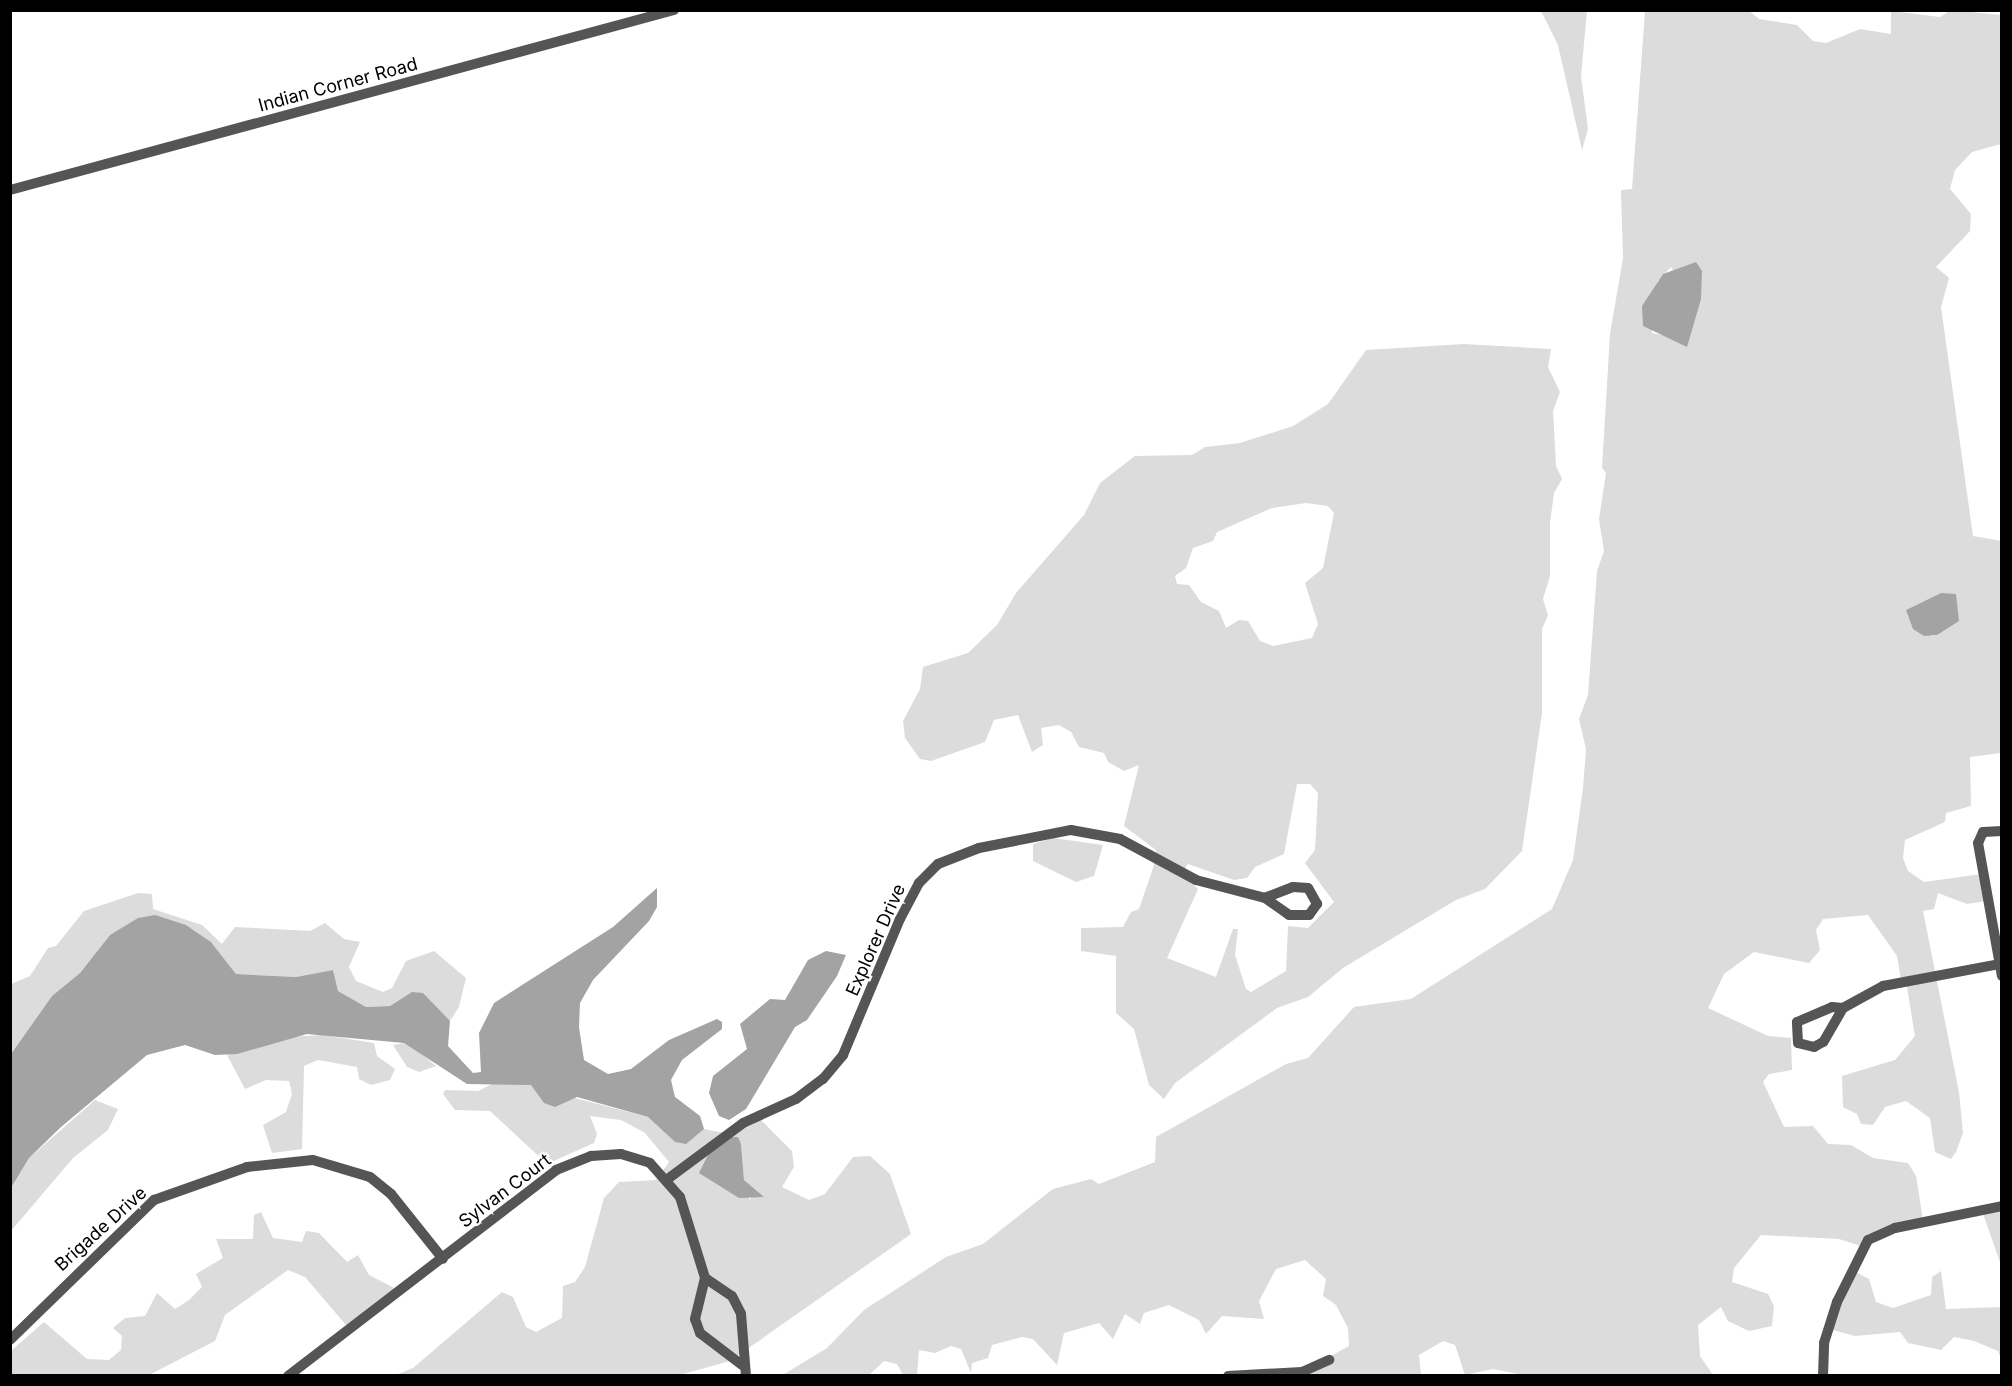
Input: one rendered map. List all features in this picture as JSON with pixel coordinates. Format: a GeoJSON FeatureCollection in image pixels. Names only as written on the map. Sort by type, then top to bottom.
{"type":"FeatureCollection","features":[{"type":"Feature","properties":{"kind":"street","name":"Indian Corner Road"},"geometry":{"type":"LineString","coordinates":[[10,190],[674,10]]}},
{"type":"Feature","properties":{"kind":"street","name":"Explorer Drive"},"geometry":{"type":"LineString","coordinates":[[669,1178],[743,1123],[796,1100],[823,1079],[843,1055],[919,883],[938,864],[979,848],[1071,830],[1120,839],[1206,884],[1265,898]]}},
{"type":"Feature","properties":{"kind":"street"},"geometry":{"type":"LineString","coordinates":[[2001,831],[1983,832],[1978,843],[2001,976]]}},
{"type":"Feature","properties":{"kind":"street"},"geometry":{"type":"LineString","coordinates":[[1843,1008],[1832,1007],[1797,1022],[1798,1042],[1814,1047],[1823,1042],[1843,1008],[1883,986],[1999,964]]}},
{"type":"Feature","properties":{"kind":"street","name":"Sylvan Court"},"geometry":{"type":"LineString","coordinates":[[288,1376],[556,1170],[591,1155],[638,1157],[669,1178],[687,1213],[705,1278],[695,1319],[700,1333],[744,1370]]}},
{"type":"Feature","properties":{"kind":"street","name":"Brigade Drive"},"geometry":{"type":"LineString","coordinates":[[10,1340],[154,1200],[247,1167],[313,1160],[370,1177],[391,1194],[442,1259]]}},
{"type":"Feature","properties":{"kind":"street"},"geometry":{"type":"LineString","coordinates":[[1823,1376],[1824,1343],[1837,1302],[1868,1240],[1895,1228],[2001,1206]]}},
{"type":"Feature","properties":{"kind":"street","name":"Sylvan Court"},"geometry":{"type":"LineString","coordinates":[[705,1278],[738,1305],[744,1370]]}},
{"type":"Feature","properties":{"kind":"street"},"geometry":{"type":"LineString","coordinates":[[1228,1376],[1302,1372],[1329,1360]]}},
{"type":"Feature","properties":{"kind":"shaded area"},"geometry":{"type":"Polygon","coordinates":[[[1951,10],[2001,15],[2001,144],[1972,152],[1955,170],[1950,189],[1971,214],[1970,231],[1936,267],[1949,278],[1941,307],[1973,536],[2001,541],[2001,753],[1970,757],[1971,806],[1946,813],[1945,822],[1905,840],[1903,858],[1908,871],[1924,882],[1982,874],[1986,901],[1967,904],[1938,893],[1934,909],[1923,911],[1959,1092],[1963,1133],[1956,1152],[1951,1159],[1935,1152],[1930,1118],[1906,1101],[1885,1107],[1873,1125],[1861,1124],[1857,1114],[1843,1107],[1842,1076],[1895,1060],[1915,1036],[1906,981],[1901,980],[1897,956],[1868,915],[1823,919],[1816,930],[1820,950],[1809,963],[1754,952],[1724,974],[1708,1008],[1768,1036],[1791,1038],[1792,1070],[1769,1074],[1763,1082],[1784,1127],[1813,1126],[1828,1144],[1851,1145],[1873,1158],[1908,1163],[1916,1176],[1923,1220],[1861,1246],[1839,1239],[1761,1235],[1734,1268],[1732,1282],[1768,1294],[1774,1306],[1772,1326],[1749,1331],[1728,1321],[1721,1307],[1698,1325],[1700,1356],[1713,1375],[1528,1376],[1493,1369],[1465,1375],[1455,1345],[1443,1341],[1419,1355],[1421,1375],[1297,1375],[1349,1346],[1348,1328],[1336,1305],[1323,1296],[1326,1279],[1305,1260],[1276,1269],[1259,1301],[1264,1319],[1222,1316],[1206,1334],[1199,1320],[1169,1305],[1144,1313],[1140,1324],[1125,1314],[1113,1339],[1099,1323],[1064,1333],[1057,1365],[1033,1339],[1022,1337],[992,1345],[988,1358],[972,1363],[971,1373],[961,1349],[951,1346],[935,1353],[919,1350],[917,1375],[903,1375],[897,1364],[884,1361],[869,1375],[781,1376],[827,1348],[864,1310],[946,1257],[983,1244],[1053,1189],[1091,1179],[1099,1184],[1155,1162],[1156,1137],[1286,1064],[1308,1058],[1354,1007],[1411,999],[1552,909],[1573,860],[1583,788],[1586,749],[1579,719],[1588,695],[1597,571],[1604,551],[1599,519],[1606,473],[1602,468],[1610,334],[1623,258],[1621,190],[1632,189],[1645,11],[1749,11],[1759,19],[1797,25],[1813,41],[1826,43],[1860,29],[1891,34],[1891,11],[1940,17],[1951,10]],[[1671,267],[1657,282],[1652,333],[1663,335],[1696,305],[1671,267]],[[1941,593],[1906,610],[1931,636],[1937,635],[1941,593]]]}},
{"type":"Feature","properties":{"kind":"shaded area"},"geometry":{"type":"Polygon","coordinates":[[[1541,11],[1587,11],[1581,76],[1588,129],[1582,150],[1558,45],[1541,11]]]}},
{"type":"Feature","properties":{"kind":"shaded area"},"geometry":{"type":"Polygon","coordinates":[[[1696,262],[1702,271],[1701,299],[1687,347],[1643,326],[1642,306],[1663,274],[1696,262]]]}},
{"type":"Feature","properties":{"kind":"shaded area"},"geometry":{"type":"Polygon","coordinates":[[[1464,344],[1551,349],[1548,367],[1560,392],[1553,411],[1556,466],[1562,479],[1554,493],[1550,523],[1550,576],[1543,599],[1548,615],[1542,629],[1542,713],[1522,851],[1485,889],[1456,900],[1343,968],[1308,997],[1277,1008],[1175,1083],[1164,1099],[1149,1085],[1134,1029],[1116,1013],[1116,956],[1081,951],[1081,928],[1123,927],[1131,912],[1139,909],[1154,865],[1156,850],[1124,826],[1139,765],[1124,771],[1108,762],[1104,753],[1079,747],[1071,732],[1059,725],[1041,728],[1043,745],[1032,752],[1018,715],[994,720],[985,742],[931,761],[920,759],[905,738],[903,721],[920,689],[923,667],[968,653],[997,625],[1016,593],[1084,515],[1100,483],[1135,456],[1192,455],[1205,447],[1240,443],[1293,426],[1328,404],[1366,350],[1464,344]],[[1306,503],[1272,508],[1217,532],[1213,541],[1193,548],[1186,568],[1175,576],[1177,584],[1189,585],[1201,602],[1219,611],[1226,628],[1239,620],[1248,621],[1260,641],[1273,646],[1312,638],[1318,624],[1305,583],[1323,568],[1334,513],[1328,506],[1306,503]],[[1297,784],[1284,854],[1255,867],[1247,878],[1234,880],[1188,864],[1182,873],[1198,889],[1167,958],[1216,977],[1233,929],[1238,929],[1235,955],[1246,989],[1251,992],[1286,971],[1288,926],[1308,928],[1334,902],[1305,863],[1315,850],[1318,793],[1310,784],[1297,784]]]}},
{"type":"Feature","properties":{"kind":"shaded area"},"geometry":{"type":"Polygon","coordinates":[[[1941,593],[1956,594],[1959,621],[1937,635],[1924,636],[1913,629],[1906,610],[1941,593]]]}},
{"type":"Feature","properties":{"kind":"shaded area"},"geometry":{"type":"Polygon","coordinates":[[[1053,838],[1103,845],[1094,876],[1076,882],[1033,861],[1033,844],[1053,838]]]}},
{"type":"Feature","properties":{"kind":"shaded area"},"geometry":{"type":"Polygon","coordinates":[[[657,888],[657,907],[649,921],[593,980],[580,1003],[579,1027],[584,1060],[608,1074],[631,1069],[669,1040],[717,1019],[722,1022],[722,1029],[682,1060],[671,1080],[675,1097],[700,1116],[704,1129],[686,1144],[675,1142],[648,1117],[577,1097],[555,1107],[544,1103],[531,1085],[467,1084],[404,1043],[307,1034],[237,1054],[215,1055],[185,1045],[147,1055],[61,1127],[29,1158],[11,1188],[11,1054],[52,996],[80,973],[110,935],[138,918],[155,915],[186,925],[211,942],[236,974],[296,977],[333,970],[338,991],[366,1007],[390,1006],[412,992],[423,993],[450,1021],[448,1046],[473,1073],[481,1072],[479,1033],[494,1003],[613,927],[657,888]]]}},
{"type":"Feature","properties":{"kind":"shaded area"},"geometry":{"type":"Polygon","coordinates":[[[138,893],[152,894],[153,909],[202,925],[222,944],[235,927],[310,931],[325,923],[344,939],[360,942],[349,967],[356,981],[383,992],[392,988],[406,961],[434,951],[466,978],[459,1007],[450,1021],[412,993],[390,1006],[366,1007],[338,991],[333,970],[296,977],[236,974],[211,942],[186,925],[110,935],[80,973],[52,996],[11,1054],[11,984],[30,976],[48,948],[56,946],[84,911],[138,893]]]}},
{"type":"Feature","properties":{"kind":"shaded area"},"geometry":{"type":"Polygon","coordinates":[[[826,951],[846,955],[837,976],[807,1020],[795,1027],[746,1109],[729,1120],[719,1116],[709,1093],[713,1076],[747,1049],[740,1024],[770,999],[785,1000],[808,960],[826,951]]]}},
{"type":"Feature","properties":{"kind":"shaded area"},"geometry":{"type":"Polygon","coordinates":[[[323,1035],[374,1043],[377,1056],[395,1069],[390,1080],[371,1085],[359,1079],[357,1067],[318,1060],[304,1066],[302,1149],[272,1153],[263,1125],[286,1112],[292,1094],[289,1081],[266,1080],[245,1089],[227,1055],[286,1037],[323,1035]]]}},
{"type":"Feature","properties":{"kind":"shaded area"},"geometry":{"type":"Polygon","coordinates":[[[404,1043],[415,1048],[436,1066],[419,1072],[407,1067],[393,1045],[404,1043]]]}},
{"type":"Feature","properties":{"kind":"shaded area"},"geometry":{"type":"Polygon","coordinates":[[[494,1083],[531,1085],[557,1106],[571,1097],[648,1117],[675,1142],[704,1129],[724,1133],[759,1118],[792,1151],[794,1167],[782,1187],[809,1200],[825,1194],[853,1157],[870,1156],[890,1174],[911,1234],[730,1361],[676,1376],[393,1376],[413,1368],[502,1292],[513,1297],[526,1327],[536,1332],[562,1318],[563,1286],[575,1282],[585,1267],[604,1198],[619,1182],[656,1180],[669,1162],[645,1133],[621,1120],[590,1116],[597,1134],[594,1143],[547,1164],[490,1111],[455,1110],[443,1094],[445,1090],[478,1091],[494,1083]],[[729,1137],[750,1200],[754,1191],[744,1180],[741,1144],[729,1137]]]}},
{"type":"Feature","properties":{"kind":"shaded area"},"geometry":{"type":"Polygon","coordinates":[[[95,1100],[118,1109],[108,1130],[73,1158],[11,1231],[11,1188],[29,1158],[95,1100]]]}},
{"type":"Feature","properties":{"kind":"shaded area"},"geometry":{"type":"Polygon","coordinates":[[[729,1137],[738,1137],[741,1144],[744,1180],[764,1197],[739,1198],[699,1173],[708,1155],[729,1137]]]}},
{"type":"Feature","properties":{"kind":"shaded area"},"geometry":{"type":"Polygon","coordinates":[[[2001,1204],[2001,1265],[1982,1211],[2001,1204]]]}},
{"type":"Feature","properties":{"kind":"shaded area"},"geometry":{"type":"Polygon","coordinates":[[[261,1212],[273,1238],[302,1242],[306,1231],[319,1233],[347,1262],[358,1255],[369,1275],[398,1290],[346,1325],[305,1277],[288,1270],[225,1315],[215,1341],[149,1375],[11,1376],[11,1351],[44,1322],[87,1359],[109,1360],[121,1350],[122,1336],[113,1328],[125,1318],[145,1316],[157,1293],[175,1309],[189,1300],[202,1287],[196,1274],[223,1258],[216,1239],[253,1239],[254,1215],[261,1212]]]}},
{"type":"Feature","properties":{"kind":"shaded area"},"geometry":{"type":"Polygon","coordinates":[[[1850,1269],[1869,1279],[1876,1302],[1893,1308],[1931,1295],[1932,1277],[1941,1271],[1946,1309],[2001,1307],[2001,1359],[1998,1351],[1974,1341],[1954,1337],[1941,1350],[1908,1343],[1900,1332],[1855,1336],[1829,1329],[1850,1269]]]}}]}
